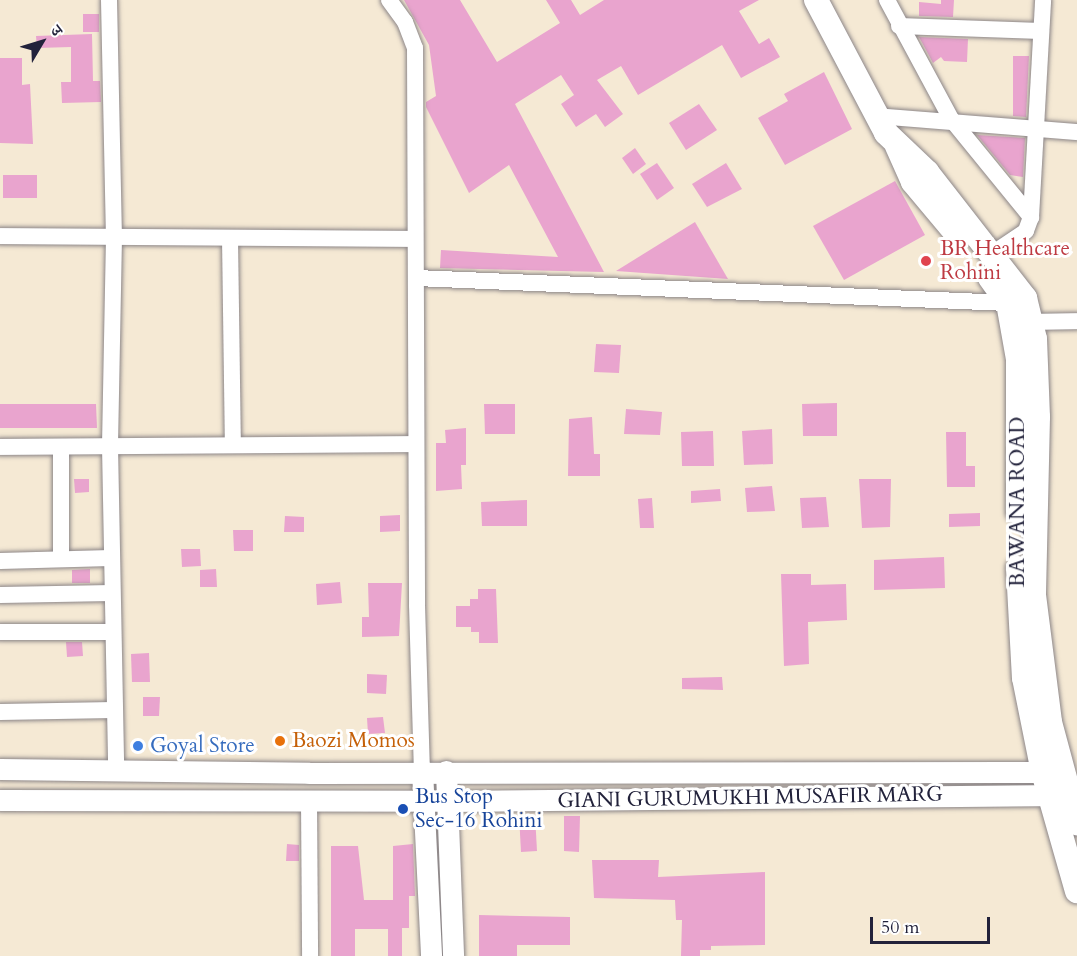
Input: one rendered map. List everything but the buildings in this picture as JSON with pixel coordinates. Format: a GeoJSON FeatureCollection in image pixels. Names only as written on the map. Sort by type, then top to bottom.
{"type":"FeatureCollection","features":[{"type":"Feature","properties":{"kind":"main road","name":"BAWANA ROAD"},"geometry":{"type":"LineString","coordinates":[[816,0],[876,116],[897,144],[916,159],[993,254],[1025,298],[1017,316]]}},
{"type":"Feature","properties":{"kind":"main road","name":"BAWANA ROAD"},"geometry":{"type":"LineString","coordinates":[[897,144],[912,182],[966,244],[1017,316],[1038,417],[1034,595],[1056,783],[1077,891]]}},
{"type":"Feature","properties":{"kind":"main road","name":"BAWANA ROAD"},"geometry":{"type":"LineString","coordinates":[[1056,783],[1077,823]]}},
{"type":"Feature","properties":{"kind":"street"},"geometry":{"type":"LineString","coordinates":[[109,0],[114,237],[110,446],[111,558],[116,769]]}},
{"type":"Feature","properties":{"kind":"street"},"geometry":{"type":"LineString","coordinates":[[389,0],[405,22],[415,48],[416,444],[422,771],[431,956]]}},
{"type":"Feature","properties":{"kind":"street"},"geometry":{"type":"LineString","coordinates":[[887,0],[951,119],[1031,217]]}},
{"type":"Feature","properties":{"kind":"street"},"geometry":{"type":"LineString","coordinates":[[993,254],[1026,231],[1031,217],[1034,129],[1043,0]]}},
{"type":"Feature","properties":{"kind":"street"},"geometry":{"type":"LineString","coordinates":[[899,26],[1041,31]]}},
{"type":"Feature","properties":{"kind":"street"},"geometry":{"type":"LineString","coordinates":[[876,116],[951,119],[1077,132]]}},
{"type":"Feature","properties":{"kind":"street"},"geometry":{"type":"LineString","coordinates":[[0,236],[415,238]]}},
{"type":"Feature","properties":{"kind":"street"},"geometry":{"type":"LineString","coordinates":[[230,238],[233,445]]}},
{"type":"Feature","properties":{"kind":"street"},"geometry":{"type":"LineString","coordinates":[[416,278],[1077,321]]}},
{"type":"Feature","properties":{"kind":"street"},"geometry":{"type":"LineString","coordinates":[[0,447],[416,444]]}},
{"type":"Feature","properties":{"kind":"street"},"geometry":{"type":"LineString","coordinates":[[61,447],[61,559]]}},
{"type":"Feature","properties":{"kind":"street"},"geometry":{"type":"LineString","coordinates":[[0,561],[111,558]]}},
{"type":"Feature","properties":{"kind":"street"},"geometry":{"type":"LineString","coordinates":[[0,595],[112,593]]}},
{"type":"Feature","properties":{"kind":"street"},"geometry":{"type":"LineString","coordinates":[[0,632],[112,632]]}},
{"type":"Feature","properties":{"kind":"street"},"geometry":{"type":"LineString","coordinates":[[0,712],[114,710]]}},
{"type":"Feature","properties":{"kind":"street"},"geometry":{"type":"LineString","coordinates":[[0,769],[116,769],[309,774],[446,771],[1056,783]]}},
{"type":"Feature","properties":{"kind":"street"},"geometry":{"type":"LineString","coordinates":[[446,771],[453,956]]}},
{"type":"Feature","properties":{"kind":"street","name":"GIANI GURUMUKHI MUSAFIR MARG"},"geometry":{"type":"LineString","coordinates":[[0,800],[447,801],[1056,783]]}},
{"type":"Feature","properties":{"kind":"street"},"geometry":{"type":"LineString","coordinates":[[309,800],[310,956]]}},
{"type":"Feature","properties":{"kind":"place","name":"BR Healthcare Rohini"},"geometry":{"type":"Point","coordinates":[926,261]}},
{"type":"Feature","properties":{"kind":"place","name":"Baozi Momos"},"geometry":{"type":"Point","coordinates":[280,741]}},
{"type":"Feature","properties":{"kind":"place","name":"Goyal Store"},"geometry":{"type":"Point","coordinates":[138,746]}},
{"type":"Feature","properties":{"kind":"place","name":"Bus Stop Sec-16 Rohini"},"geometry":{"type":"Point","coordinates":[403,809]}}]}
